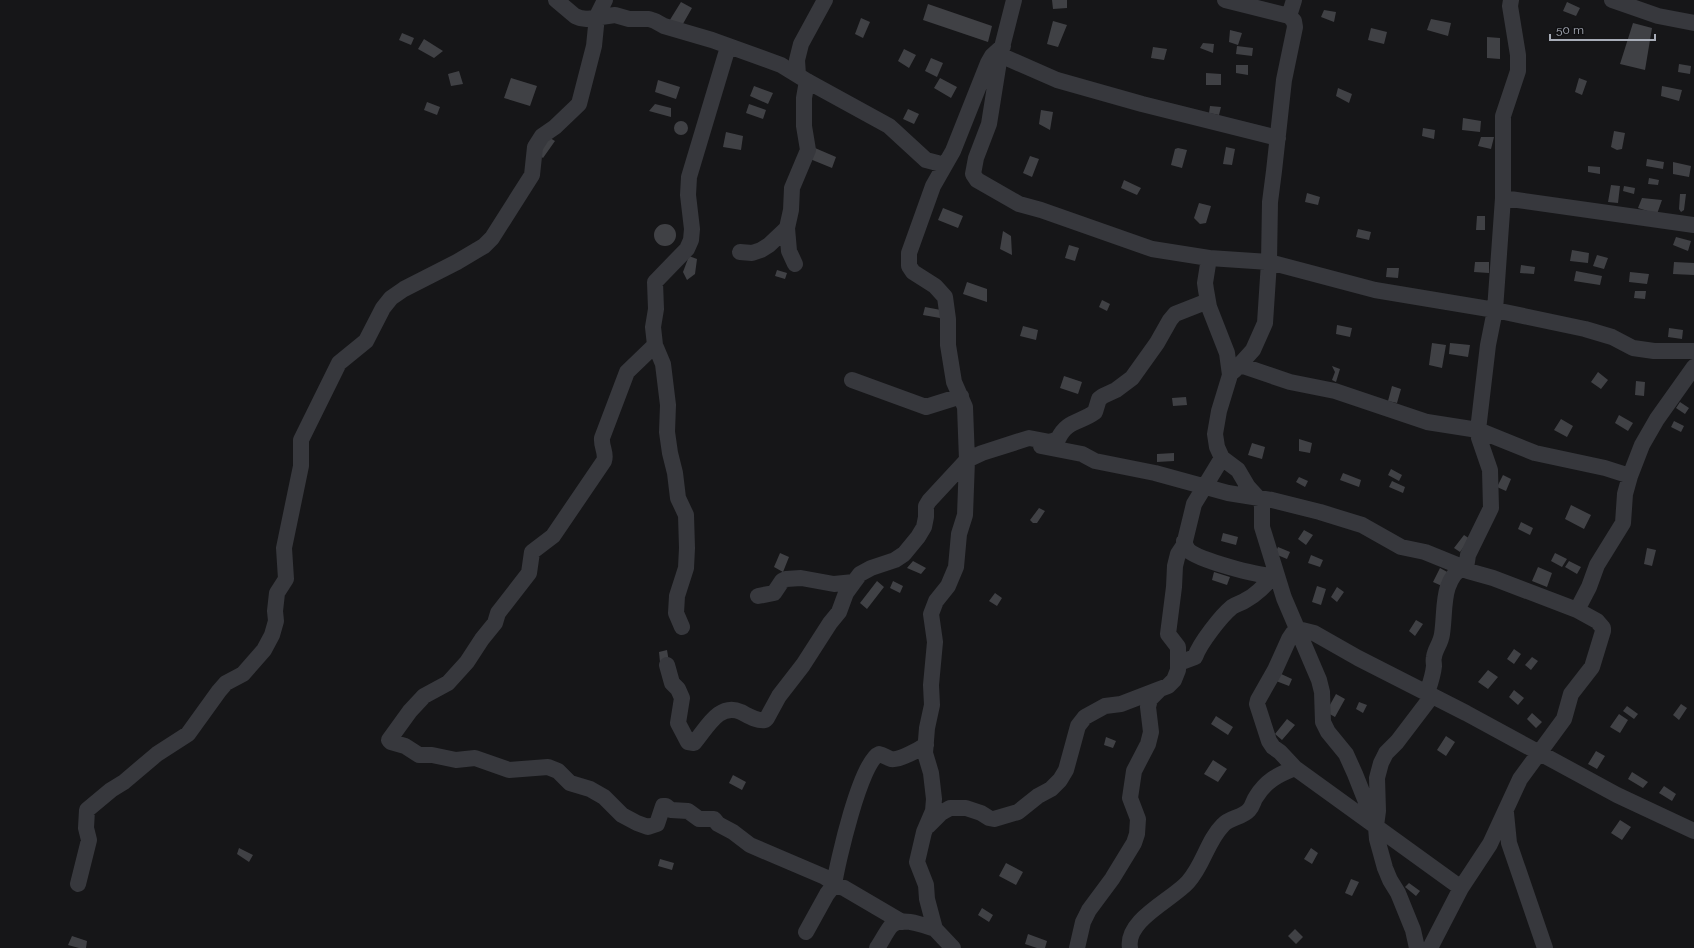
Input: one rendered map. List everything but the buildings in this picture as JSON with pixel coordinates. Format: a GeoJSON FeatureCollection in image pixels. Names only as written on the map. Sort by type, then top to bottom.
{"type":"FeatureCollection","features":[{"type":"Feature","properties":{"kind":"street"},"geometry":{"type":"LineString","coordinates":[[556,0],[575,16],[587,19],[599,5]]}},
{"type":"Feature","properties":{"kind":"street"},"geometry":{"type":"LineString","coordinates":[[795,264],[789,251],[787,228],[791,210],[792,188],[808,150],[804,126],[804,98],[797,71],[801,44],[825,0]]}},
{"type":"Feature","properties":{"kind":"street"},"geometry":{"type":"LineString","coordinates":[[1014,0],[1002,51],[989,124],[973,168],[973,174],[977,180],[1024,206],[1041,210],[1152,249],[1209,258],[1269,262],[1375,290],[1495,310],[1585,329],[1612,336],[1633,348],[1654,351],[1694,351]]}},
{"type":"Feature","properties":{"kind":"street"},"geometry":{"type":"LineString","coordinates":[[1225,0],[1263,11],[1289,16],[1294,21],[1295,28],[1284,80],[1270,202],[1269,262],[1265,323],[1253,350],[1235,370],[1219,411],[1215,434],[1217,447],[1222,458],[1238,470],[1248,487],[1259,499],[1262,505],[1262,527],[1275,574],[1319,680],[1322,692],[1323,722],[1328,732],[1346,754],[1376,828]]}},
{"type":"Feature","properties":{"kind":"street"},"geometry":{"type":"LineString","coordinates":[[1289,16],[1294,0]]}},
{"type":"Feature","properties":{"kind":"street"},"geometry":{"type":"LineString","coordinates":[[1417,948],[1413,930],[1398,893],[1385,868],[1377,839],[1377,778],[1381,763],[1386,753],[1397,742],[1429,694],[1433,679],[1433,658],[1442,634],[1447,591],[1456,571],[1464,566],[1491,508],[1490,470],[1479,438],[1478,430],[1488,345],[1495,310],[1504,198],[1503,116],[1518,71],[1518,55],[1510,6],[1511,0]]}},
{"type":"Feature","properties":{"kind":"street"},"geometry":{"type":"LineString","coordinates":[[1612,0],[1658,16],[1694,23]]}},
{"type":"Feature","properties":{"kind":"street"},"geometry":{"type":"LineString","coordinates":[[599,5],[615,15],[629,19],[649,19],[664,26],[712,40],[797,71],[889,126],[926,160],[945,165]]}},
{"type":"Feature","properties":{"kind":"street"},"geometry":{"type":"LineString","coordinates":[[78,884],[89,840],[86,828],[86,810],[111,790],[124,782],[156,754],[188,734],[219,691],[226,683],[243,674],[264,650],[272,635],[276,620],[275,611],[277,593],[286,579],[284,548],[301,466],[301,440],[339,363],[366,340],[383,308],[391,298],[404,289],[457,262],[484,246],[492,238],[532,175],[535,147],[542,136],[555,127],[579,104],[594,46],[599,5]]}},
{"type":"Feature","properties":{"kind":"street"},"geometry":{"type":"LineString","coordinates":[[682,626],[676,613],[677,596],[686,568],[686,515],[678,498],[667,432],[668,405],[663,364],[655,345],[653,327],[656,310],[655,282],[690,245],[692,229],[688,195],[689,177],[728,47]]}},
{"type":"Feature","properties":{"kind":"street"},"geometry":{"type":"LineString","coordinates":[[1002,51],[1057,80],[1142,104],[1278,138]]}},
{"type":"Feature","properties":{"kind":"street"},"geometry":{"type":"LineString","coordinates":[[953,948],[935,929],[927,899],[926,885],[917,862],[917,856],[926,827],[933,811],[934,799],[931,773],[925,753],[927,728],[932,705],[931,685],[935,642],[931,614],[936,601],[948,586],[956,566],[959,534],[966,515],[967,460],[965,407],[954,382],[948,345],[948,319],[945,297],[935,286],[913,272],[909,266],[909,253],[933,186],[953,151],[988,63],[992,56],[1002,51]]}},
{"type":"Feature","properties":{"kind":"street"},"geometry":{"type":"LineString","coordinates":[[1504,198],[1694,225]]}},
{"type":"Feature","properties":{"kind":"street"},"geometry":{"type":"LineString","coordinates":[[740,252],[752,253],[761,250],[769,245],[787,228]]}},
{"type":"Feature","properties":{"kind":"street"},"geometry":{"type":"LineString","coordinates":[[1209,258],[1205,282],[1209,307],[1235,370]]}},
{"type":"Feature","properties":{"kind":"street"},"geometry":{"type":"LineString","coordinates":[[667,665],[672,683],[678,689],[682,698],[678,723],[688,742],[694,743],[722,711],[732,709],[753,718],[765,720],[779,696],[803,665],[830,623],[840,612],[846,593],[860,574],[895,560],[904,554],[924,527],[926,506],[967,460],[982,453],[1029,438],[1050,442],[1058,439],[1069,425],[1095,412],[1099,400],[1103,396],[1116,390],[1132,378],[1157,343],[1175,314],[1208,301]]}},
{"type":"Feature","properties":{"kind":"street"},"geometry":{"type":"LineString","coordinates":[[655,345],[626,374],[624,384],[615,402],[602,438],[601,443],[606,457],[553,536],[532,552],[529,574],[498,613],[495,623],[482,639],[467,662],[448,683],[424,696],[410,711],[389,740],[405,746],[419,755],[432,755],[456,760],[475,758],[509,770],[548,767],[558,771],[570,783],[604,797],[622,814],[637,823],[648,827],[657,824],[663,806],[666,806],[671,810],[688,811],[699,818],[714,819],[718,824],[733,832],[750,845],[825,877],[831,880],[834,886]]}},
{"type":"Feature","properties":{"kind":"street"},"geometry":{"type":"LineString","coordinates":[[1577,610],[1590,587],[1597,565],[1623,523],[1625,494],[1642,445],[1657,419],[1694,367]]}},
{"type":"Feature","properties":{"kind":"street"},"geometry":{"type":"LineString","coordinates":[[1235,370],[1335,391],[1427,422],[1478,430],[1535,453],[1605,468],[1630,476]]}},
{"type":"Feature","properties":{"kind":"street"},"geometry":{"type":"LineString","coordinates":[[852,380],[926,407],[961,396]]}},
{"type":"Feature","properties":{"kind":"street"},"geometry":{"type":"LineString","coordinates":[[1014,442],[1019,445],[1032,445],[1082,454],[1095,461],[1155,473],[1204,487],[1259,499],[1272,500],[1320,512],[1362,526],[1401,547],[1425,552],[1464,566],[1468,571],[1494,578],[1577,610],[1601,625],[1603,628],[1602,635],[1592,667],[1571,694],[1564,719],[1520,779],[1506,813],[1481,861],[1462,888],[1430,948]]}},
{"type":"Feature","properties":{"kind":"street"},"geometry":{"type":"LineString","coordinates":[[926,827],[941,813],[950,808],[966,808],[981,813],[988,818],[994,819],[1018,812],[1038,796],[1051,789],[1060,780],[1066,770],[1078,726],[1085,717],[1105,706],[1121,704],[1168,686],[1174,680],[1179,663],[1178,647],[1170,638],[1168,629],[1174,587],[1175,566],[1184,541],[1194,504],[1222,458]]}},
{"type":"Feature","properties":{"kind":"street"},"geometry":{"type":"LineString","coordinates":[[1184,541],[1189,551],[1204,559],[1257,574],[1275,574]]}},
{"type":"Feature","properties":{"kind":"street"},"geometry":{"type":"LineString","coordinates":[[1179,663],[1195,657],[1198,649],[1207,636],[1232,607],[1246,601],[1275,574]]}},
{"type":"Feature","properties":{"kind":"street"},"geometry":{"type":"LineString","coordinates":[[758,596],[774,593],[782,581],[786,579],[801,578],[834,584],[854,582]]}},
{"type":"Feature","properties":{"kind":"street"},"geometry":{"type":"LineString","coordinates":[[1298,628],[1314,633],[1617,796],[1694,831]]}},
{"type":"Feature","properties":{"kind":"street"},"geometry":{"type":"LineString","coordinates":[[1298,628],[1289,638],[1275,670],[1258,700],[1257,704],[1269,741],[1294,768],[1462,888]]}},
{"type":"Feature","properties":{"kind":"street"},"geometry":{"type":"LineString","coordinates":[[1077,948],[1083,922],[1089,910],[1112,879],[1134,843],[1137,834],[1138,819],[1130,798],[1133,777],[1134,771],[1148,744],[1151,732],[1148,707],[1150,699],[1160,689]]}},
{"type":"Feature","properties":{"kind":"street"},"geometry":{"type":"LineString","coordinates":[[806,932],[827,894],[834,886],[854,803],[864,775],[873,759],[879,754],[891,759],[896,759],[914,752],[926,745]]}},
{"type":"Feature","properties":{"kind":"street"},"geometry":{"type":"LineString","coordinates":[[1130,948],[1129,942],[1135,928],[1154,908],[1184,886],[1196,873],[1204,859],[1208,846],[1223,824],[1249,811],[1263,788],[1276,775],[1294,768]]}},
{"type":"Feature","properties":{"kind":"street"},"geometry":{"type":"LineString","coordinates":[[1506,813],[1509,843],[1545,948]]}},
{"type":"Feature","properties":{"kind":"street"},"geometry":{"type":"LineString","coordinates":[[834,886],[844,888],[902,922],[935,929]]}},
{"type":"Feature","properties":{"kind":"street"},"geometry":{"type":"LineString","coordinates":[[877,948],[892,926],[902,922]]}}]}
